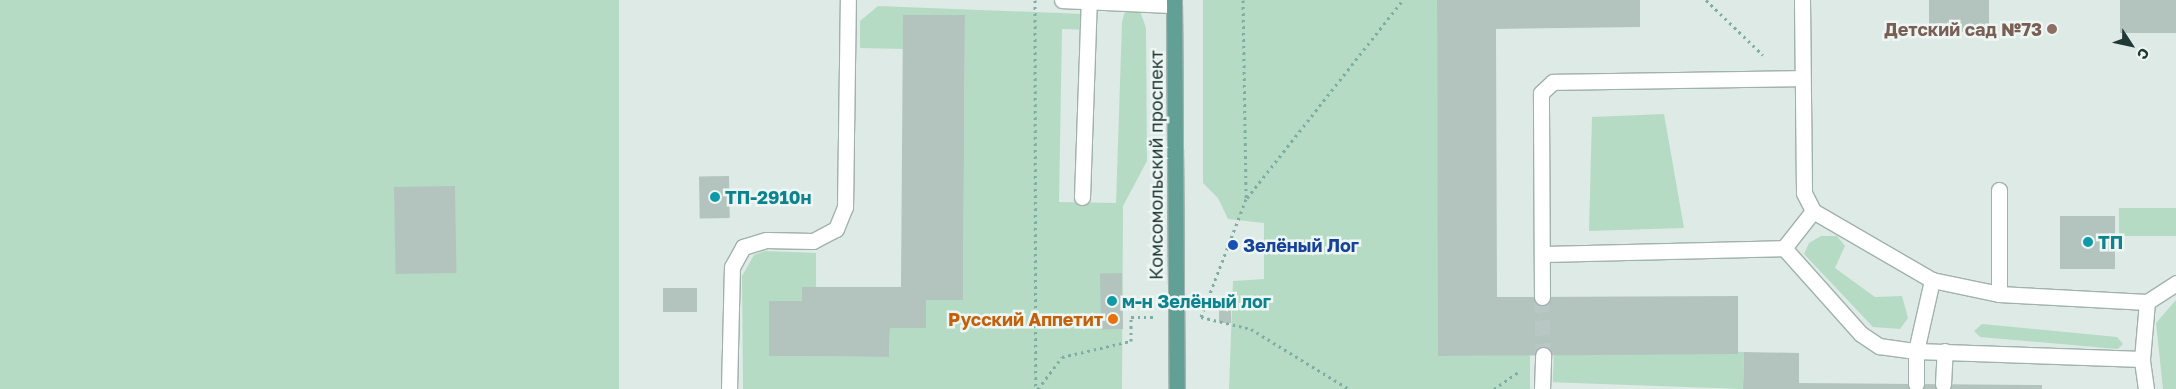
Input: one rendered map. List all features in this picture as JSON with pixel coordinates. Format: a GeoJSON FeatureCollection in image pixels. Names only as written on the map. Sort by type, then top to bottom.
{"type":"FeatureCollection","features":[{"type":"Feature","properties":{"kind":"main road","name":"Комсомольский проспект"},"geometry":{"type":"LineString","coordinates":[[1174,2],[1177,389]]}},
{"type":"Feature","properties":{"kind":"lane"},"geometry":{"type":"LineString","coordinates":[[729,389],[732,267],[743,247],[766,240],[813,241],[836,229],[845,207],[848,0]]}},
{"type":"Feature","properties":{"kind":"lane"},"geometry":{"type":"LineString","coordinates":[[1062,0],[1088,2],[1174,2]]}},
{"type":"Feature","properties":{"kind":"lane"},"geometry":{"type":"LineString","coordinates":[[1802,0],[1804,193],[1813,211],[1932,280],[1999,294],[2147,302],[2176,283]]}},
{"type":"Feature","properties":{"kind":"lane"},"geometry":{"type":"LineString","coordinates":[[1082,197],[1088,2]]}},
{"type":"Feature","properties":{"kind":"lane"},"geometry":{"type":"LineString","coordinates":[[1542,297],[1541,93],[1553,82],[1802,78]]}},
{"type":"Feature","properties":{"kind":"lane"},"geometry":{"type":"LineString","coordinates":[[1999,190],[1999,294]]}},
{"type":"Feature","properties":{"kind":"lane"},"geometry":{"type":"LineString","coordinates":[[1784,248],[1813,211]]}},
{"type":"Feature","properties":{"kind":"lane"},"geometry":{"type":"LineString","coordinates":[[1542,254],[1784,248],[1861,334],[1879,346],[1916,352],[1945,351],[2142,359]]}},
{"type":"Feature","properties":{"kind":"lane"},"geometry":{"type":"LineString","coordinates":[[1916,384],[1916,352],[1932,280]]}},
{"type":"Feature","properties":{"kind":"lane"},"geometry":{"type":"LineString","coordinates":[[2146,389],[2142,359],[2147,302]]}},
{"type":"Feature","properties":{"kind":"lane"},"geometry":{"type":"LineString","coordinates":[[1944,384],[1945,351]]}},
{"type":"Feature","properties":{"kind":"lane"},"geometry":{"type":"LineString","coordinates":[[1542,355],[1542,389]]}},
{"type":"Feature","properties":{"kind":"path"},"geometry":{"type":"LineString","coordinates":[[1035,0],[1037,389]]}},
{"type":"Feature","properties":{"kind":"path"},"geometry":{"type":"LineString","coordinates":[[1243,0],[1246,199]]}},
{"type":"Feature","properties":{"kind":"path"},"geometry":{"type":"LineString","coordinates":[[1201,317],[1246,199],[1404,0]]}},
{"type":"Feature","properties":{"kind":"path"},"geometry":{"type":"LineString","coordinates":[[1706,0],[1785,78]]}},
{"type":"Feature","properties":{"kind":"path"},"geometry":{"type":"LineString","coordinates":[[1037,389],[1062,357],[1131,341],[1131,317],[1201,317],[1251,329],[1349,389]]}},
{"type":"Feature","properties":{"kind":"green space"},"geometry":{"type":"Polygon","coordinates":[[[0,0],[619,0],[619,389],[0,389],[0,0]]]}},
{"type":"Feature","properties":{"kind":"green space"},"geometry":{"type":"Polygon","coordinates":[[[1203,0],[1437,0],[1439,356],[1530,355],[1530,389],[1229,389],[1233,281],[1264,279],[1264,223],[1228,219],[1218,198],[1203,183],[1203,0]]]}},
{"type":"Feature","properties":{"kind":"green space"},"geometry":{"type":"Polygon","coordinates":[[[878,6],[1084,14],[1092,30],[1062,29],[1059,202],[1116,203],[1122,22],[1126,8],[1140,11],[1146,28],[1147,161],[1123,206],[1122,389],[743,389],[742,276],[754,255],[765,251],[816,253],[816,287],[802,287],[802,301],[769,302],[769,356],[889,357],[890,328],[926,328],[926,300],[963,300],[965,15],[903,15],[903,49],[860,48],[860,21],[878,6]]]}},
{"type":"Feature","properties":{"kind":"green space"},"geometry":{"type":"Polygon","coordinates":[[[1664,114],[1684,228],[1589,231],[1592,117],[1664,114]]]}},
{"type":"Feature","properties":{"kind":"green space"},"geometry":{"type":"Polygon","coordinates":[[[2119,208],[2176,208],[2176,236],[2119,236],[2119,208]]]}},
{"type":"Feature","properties":{"kind":"green space"},"geometry":{"type":"Polygon","coordinates":[[[1821,236],[1837,236],[1845,246],[1835,268],[1875,297],[1902,296],[1908,318],[1900,329],[1873,327],[1804,254],[1809,243],[1821,236]]]}},
{"type":"Feature","properties":{"kind":"green space"},"geometry":{"type":"Polygon","coordinates":[[[2176,300],[2176,389],[2163,389],[2156,323],[2176,300]]]}},
{"type":"Feature","properties":{"kind":"green space"},"geometry":{"type":"Polygon","coordinates":[[[1982,324],[2117,337],[2123,344],[2118,349],[1980,337],[1974,331],[1982,324]]]}},
{"type":"Feature","properties":{"kind":"green space"},"geometry":{"type":"Polygon","coordinates":[[[1554,345],[1744,352],[1743,389],[1553,382],[1554,345]]]}},
{"type":"Feature","properties":{"kind":"building"},"geometry":{"type":"Polygon","coordinates":[[[1437,0],[1640,0],[1640,27],[1496,29],[1497,297],[1738,296],[1738,354],[1438,356],[1437,0]]]}},
{"type":"Feature","properties":{"kind":"building"},"geometry":{"type":"Polygon","coordinates":[[[1929,0],[1989,0],[1989,32],[1929,32],[1929,0]]]}},
{"type":"Feature","properties":{"kind":"building"},"geometry":{"type":"Polygon","coordinates":[[[2120,0],[2176,0],[2176,33],[2120,33],[2120,0]]]}},
{"type":"Feature","properties":{"kind":"building"},"geometry":{"type":"Polygon","coordinates":[[[903,15],[965,15],[963,300],[926,300],[926,328],[890,328],[889,357],[769,356],[769,301],[802,301],[802,287],[901,287],[903,15]]]}},
{"type":"Feature","properties":{"kind":"building","name":"ТП-2910н"},"geometry":{"type":"Polygon","coordinates":[[[729,176],[730,218],[700,219],[699,177],[729,176]]]}},
{"type":"Feature","properties":{"kind":"building"},"geometry":{"type":"Polygon","coordinates":[[[455,186],[457,273],[396,274],[394,187],[455,186]]]}},
{"type":"Feature","properties":{"kind":"building","name":"ТП"},"geometry":{"type":"Polygon","coordinates":[[[2060,216],[2115,216],[2115,269],[2060,269],[2060,216]]]}},
{"type":"Feature","properties":{"kind":"building","name":"м-н Зелёный лог"},"geometry":{"type":"Polygon","coordinates":[[[1100,273],[1122,273],[1123,329],[1101,329],[1100,273]]]}},
{"type":"Feature","properties":{"kind":"building"},"geometry":{"type":"Polygon","coordinates":[[[663,288],[697,288],[697,312],[663,312],[663,288]]]}},
{"type":"Feature","properties":{"kind":"building","name":"м-н Зелёный лог"},"geometry":{"type":"Polygon","coordinates":[[[1219,303],[1231,303],[1231,323],[1219,323],[1219,303]]]}},
{"type":"Feature","properties":{"kind":"building"},"geometry":{"type":"Polygon","coordinates":[[[1744,352],[1799,353],[1799,383],[2042,385],[2042,389],[1743,389],[1744,352]]]}},
{"type":"Feature","properties":{"kind":"tunnel"},"geometry":{"type":"LineString","coordinates":[[1542,297],[1543,355]]}},
{"type":"Feature","properties":{"kind":"place","name":"Детский сад №73"},"geometry":{"type":"Point","coordinates":[2052,29]}},
{"type":"Feature","properties":{"kind":"place","name":"ТП-2910н"},"geometry":{"type":"Point","coordinates":[715,197]}},
{"type":"Feature","properties":{"kind":"place","name":"ТП"},"geometry":{"type":"Point","coordinates":[2088,242]}},
{"type":"Feature","properties":{"kind":"place","name":"Зелёный Лог"},"geometry":{"type":"Point","coordinates":[1233,245]}},
{"type":"Feature","properties":{"kind":"place","name":"м-н Зелёный лог"},"geometry":{"type":"Point","coordinates":[1112,301]}},
{"type":"Feature","properties":{"kind":"place","name":"Русский Аппетит"},"geometry":{"type":"Point","coordinates":[1113,319]}}]}
